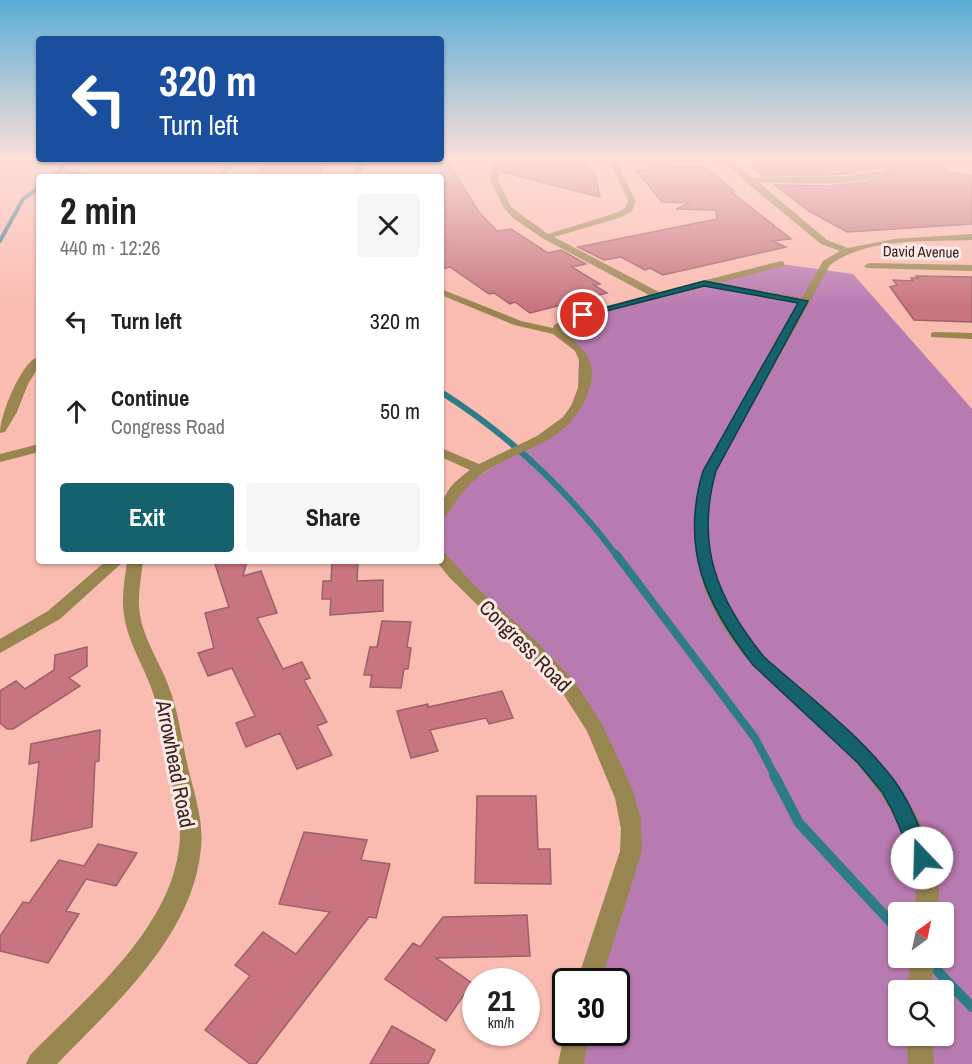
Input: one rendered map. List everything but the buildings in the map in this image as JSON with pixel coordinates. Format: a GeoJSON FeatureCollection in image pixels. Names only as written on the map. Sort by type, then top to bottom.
{"type":"FeatureCollection","features":[{"type":"Feature","properties":{"kind":"street"},"geometry":{"type":"LineString","coordinates":[[509,209],[547,237],[655,294]]}},
{"type":"Feature","properties":{"kind":"street"},"geometry":{"type":"LineString","coordinates":[[547,237],[619,215],[628,209]]}},
{"type":"Feature","properties":{"kind":"street"},"geometry":{"type":"LineString","coordinates":[[784,209],[824,242],[846,250]]}},
{"type":"Feature","properties":{"kind":"street"},"geometry":{"type":"LineString","coordinates":[[926,902],[927,882],[920,849],[905,816],[888,787],[865,758],[759,661],[744,643],[715,596],[701,544],[702,498],[709,471],[829,259],[846,250],[910,241],[972,237]]}},
{"type":"Feature","properties":{"kind":"street"},"geometry":{"type":"LineString","coordinates":[[556,332],[558,327],[583,315],[655,294],[781,264]]}},
{"type":"Feature","properties":{"kind":"street","name":"David Avenue"},"geometry":{"type":"LineString","coordinates":[[869,266],[972,268]]}},
{"type":"Feature","properties":{"kind":"street"},"geometry":{"type":"LineString","coordinates":[[704,283],[804,301]]}},
{"type":"Feature","properties":{"kind":"street"},"geometry":{"type":"LineString","coordinates":[[444,293],[518,323],[556,332],[580,350],[586,368],[585,384],[580,400],[573,415],[565,423],[535,443],[479,470],[456,491],[444,509]]}},
{"type":"Feature","properties":{"kind":"street"},"geometry":{"type":"LineString","coordinates":[[935,335],[972,336]]}},
{"type":"Feature","properties":{"kind":"street"},"geometry":{"type":"LineString","coordinates":[[0,429],[9,416],[27,372],[36,362]]}},
{"type":"Feature","properties":{"kind":"street"},"geometry":{"type":"LineString","coordinates":[[0,458],[36,449]]}},
{"type":"Feature","properties":{"kind":"street"},"geometry":{"type":"LineString","coordinates":[[444,453],[479,470]]}},
{"type":"Feature","properties":{"kind":"street","name":"Congress Road"},"geometry":{"type":"LineString","coordinates":[[444,560],[465,588],[560,677],[579,701],[597,731],[622,787],[633,833],[631,851],[593,968]]}},
{"type":"Feature","properties":{"kind":"street"},"geometry":{"type":"LineString","coordinates":[[0,647],[54,615],[113,564]]}},
{"type":"Feature","properties":{"kind":"street","name":"Arrowhead Road"},"geometry":{"type":"LineString","coordinates":[[39,1064],[120,980],[160,930],[180,889],[190,849],[188,813],[163,695],[133,622],[135,564]]}},
{"type":"Feature","properties":{"kind":"street"},"geometry":{"type":"LineString","coordinates":[[572,1064],[574,1046]]}},
{"type":"Feature","properties":{"kind":"street"},"geometry":{"type":"LineString","coordinates":[[920,1046],[921,1064]]}},
{"type":"Feature","properties":{"kind":"shaded area"},"geometry":{"type":"Polygon","coordinates":[[[781,264],[853,274],[972,409],[972,1064],[571,1064],[574,1046],[630,1046],[630,968],[593,968],[633,833],[579,701],[444,560],[444,509],[456,491],[573,415],[584,358],[557,332],[583,315],[781,264]]]}},
{"type":"Feature","properties":{"kind":"waterway"},"geometry":{"type":"LineString","coordinates":[[0,241],[18,209]]}},
{"type":"Feature","properties":{"kind":"waterway"},"geometry":{"type":"LineString","coordinates":[[444,394],[490,427],[536,466],[579,509],[617,556]]}},
{"type":"Feature","properties":{"kind":"waterway"},"geometry":{"type":"LineString","coordinates":[[616,554],[755,738],[775,776]]}},
{"type":"Feature","properties":{"kind":"waterway"},"geometry":{"type":"LineString","coordinates":[[774,775],[799,823],[888,919]]}},
{"type":"Feature","properties":{"kind":"waterway"},"geometry":{"type":"LineString","coordinates":[[935,968],[972,1007]]}},
{"type":"Feature","properties":{"kind":"route"},"geometry":{"type":"LineString","coordinates":[[583,315],[655,294],[704,283],[804,301],[709,471],[702,498],[700,522],[701,544],[706,568],[715,596],[744,643],[759,661],[865,758],[888,787],[905,816],[922,858]]}}]}
